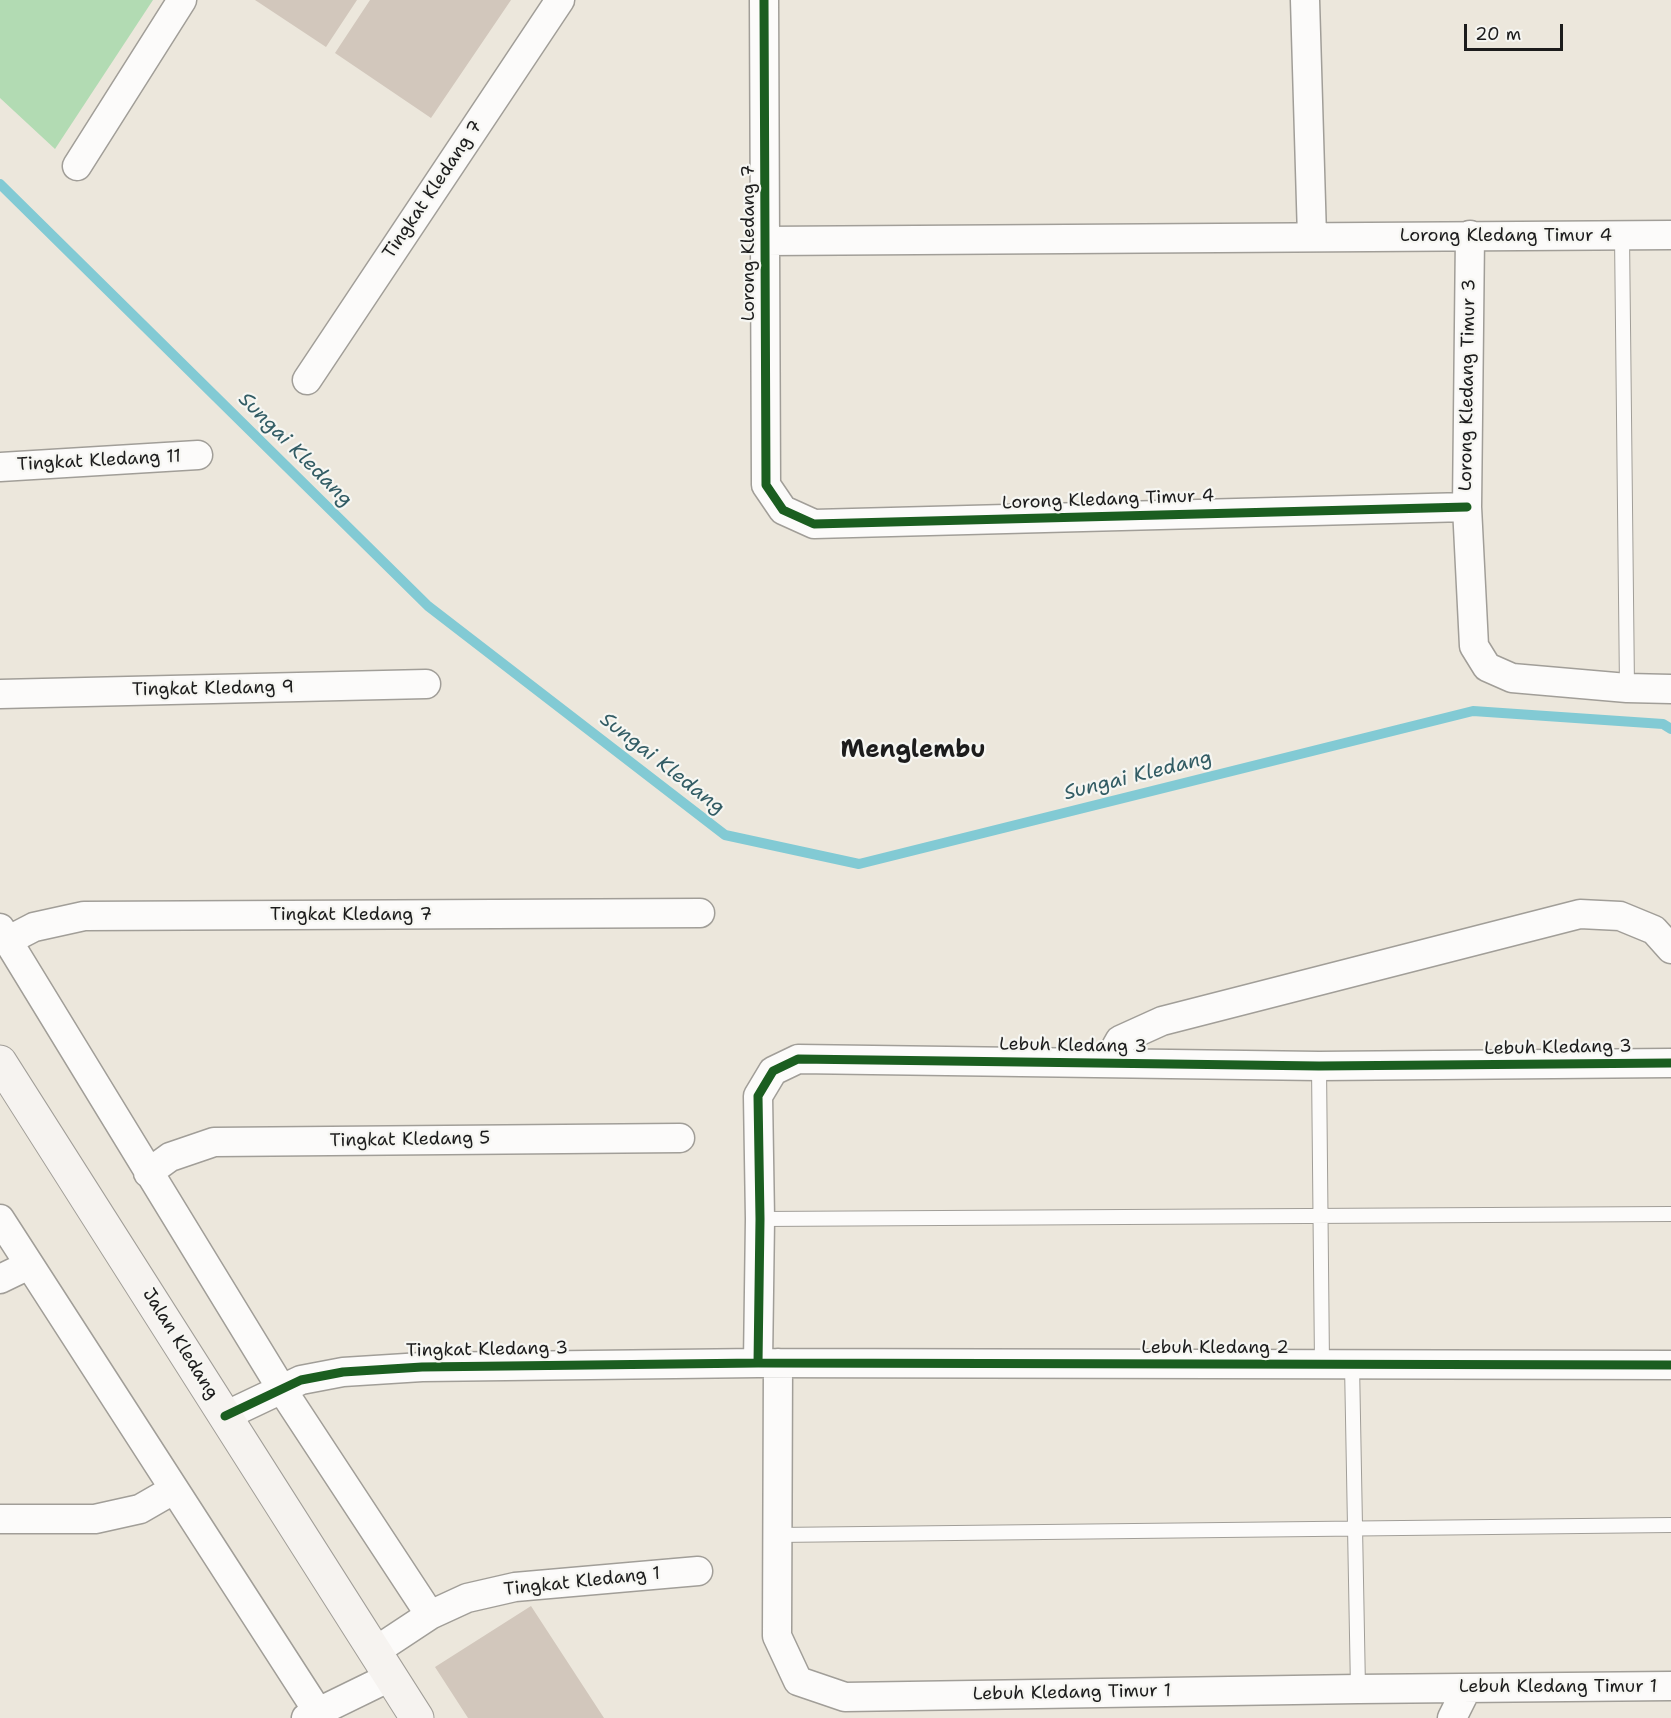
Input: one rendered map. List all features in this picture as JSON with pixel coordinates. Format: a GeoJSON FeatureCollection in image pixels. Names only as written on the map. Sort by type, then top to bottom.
{"type":"FeatureCollection","features":[{"type":"Feature","properties":{"kind":"main road","name":"Jalan Kledang"},"geometry":{"type":"LineString","coordinates":[[0,1062],[417,1718]]}},
{"type":"Feature","properties":{"kind":"street"},"geometry":{"type":"LineString","coordinates":[[77,166],[182,0]]}},
{"type":"Feature","properties":{"kind":"street","name":"Tingkat Kledang 7"},"geometry":{"type":"LineString","coordinates":[[307,380],[560,0]]}},
{"type":"Feature","properties":{"kind":"street","name":"Lorong Kledang 7"},"geometry":{"type":"LineString","coordinates":[[764,0],[766,485]]}},
{"type":"Feature","properties":{"kind":"street"},"geometry":{"type":"LineString","coordinates":[[1305,0],[1312,237]]}},
{"type":"Feature","properties":{"kind":"street","name":"Lorong Kledang Timur 3"},"geometry":{"type":"LineString","coordinates":[[1470,235],[1467,507],[1474,646],[1487,667],[1512,678],[1627,688],[1671,689]]}},
{"type":"Feature","properties":{"kind":"street","name":"Lorong Kledang Timur 4"},"geometry":{"type":"LineString","coordinates":[[766,241],[1671,235]]}},
{"type":"Feature","properties":{"kind":"street","name":"Tingkat Kledang 11"},"geometry":{"type":"LineString","coordinates":[[0,467],[198,455]]}},
{"type":"Feature","properties":{"kind":"street","name":"Lorong Kledang Timur 4"},"geometry":{"type":"LineString","coordinates":[[766,485],[783,510],[814,524],[1467,507]]}},
{"type":"Feature","properties":{"kind":"street","name":"Tingkat Kledang 9"},"geometry":{"type":"LineString","coordinates":[[0,694],[426,684]]}},
{"type":"Feature","properties":{"kind":"street","name":"Tingkat Kledang 7"},"geometry":{"type":"LineString","coordinates":[[3,935],[84,916],[700,913]]}},
{"type":"Feature","properties":{"kind":"street"},"geometry":{"type":"LineString","coordinates":[[1107,1063],[1120,1040],[1162,1021],[1580,914],[1620,916],[1654,930],[1671,949]]}},
{"type":"Feature","properties":{"kind":"street"},"geometry":{"type":"LineString","coordinates":[[3,935],[281,1388],[430,1616]]}},
{"type":"Feature","properties":{"kind":"street","name":"Lebuh Kledang 3"},"geometry":{"type":"LineString","coordinates":[[768,1364],[760,1219],[758,1096],[773,1071],[798,1059],[1319,1066],[1671,1063]]}},
{"type":"Feature","properties":{"kind":"street","name":"Tingkat Kledang 5"},"geometry":{"type":"LineString","coordinates":[[148,1173],[170,1157],[214,1142],[681,1138]]}},
{"type":"Feature","properties":{"kind":"street"},"geometry":{"type":"LineString","coordinates":[[0,1219],[173,1490],[312,1715]]}},
{"type":"Feature","properties":{"kind":"street"},"geometry":{"type":"LineString","coordinates":[[0,1279],[29,1266]]}},
{"type":"Feature","properties":{"kind":"street","name":"Tingkat Kledang 3"},"geometry":{"type":"LineString","coordinates":[[225,1416],[301,1380],[343,1371],[422,1367],[768,1364]]}},
{"type":"Feature","properties":{"kind":"street","name":"Lebuh Kledang 2"},"geometry":{"type":"LineString","coordinates":[[768,1364],[1671,1365]]}},
{"type":"Feature","properties":{"kind":"street","name":"Lebuh Kledang Timur 1"},"geometry":{"type":"LineString","coordinates":[[768,1364],[776,1535],[777,1636],[798,1681],[845,1697],[1671,1686]]}},
{"type":"Feature","properties":{"kind":"street"},"geometry":{"type":"LineString","coordinates":[[0,1519],[95,1519],[140,1509],[173,1490]]}},
{"type":"Feature","properties":{"kind":"street","name":"Tingkat Kledang 1"},"geometry":{"type":"LineString","coordinates":[[312,1715],[382,1664],[430,1616],[467,1598],[515,1587],[698,1571]]}},
{"type":"Feature","properties":{"kind":"street"},"geometry":{"type":"LineString","coordinates":[[1452,1718],[1467,1688]]}},
{"type":"Feature","properties":{"kind":"lane"},"geometry":{"type":"LineString","coordinates":[[1622,235],[1627,688]]}},
{"type":"Feature","properties":{"kind":"lane"},"geometry":{"type":"LineString","coordinates":[[1319,1066],[1322,1364]]}},
{"type":"Feature","properties":{"kind":"lane"},"geometry":{"type":"LineString","coordinates":[[760,1219],[1671,1214]]}},
{"type":"Feature","properties":{"kind":"lane"},"geometry":{"type":"LineString","coordinates":[[1352,1364],[1358,1689]]}},
{"type":"Feature","properties":{"kind":"lane"},"geometry":{"type":"LineString","coordinates":[[776,1535],[1671,1525]]}},
{"type":"Feature","properties":{"kind":"green space"},"geometry":{"type":"Polygon","coordinates":[[[0,0],[153,0],[55,149],[0,98],[0,0]]]}},
{"type":"Feature","properties":{"kind":"building"},"geometry":{"type":"Polygon","coordinates":[[[255,0],[357,0],[326,47],[255,0]]]}},
{"type":"Feature","properties":{"kind":"building"},"geometry":{"type":"Polygon","coordinates":[[[370,0],[511,0],[431,118],[335,53],[370,0]]]}},
{"type":"Feature","properties":{"kind":"building"},"geometry":{"type":"Polygon","coordinates":[[[531,1606],[604,1718],[468,1718],[435,1667],[531,1606]]]}},
{"type":"Feature","properties":{"kind":"waterway","name":"Sungai Kledang"},"geometry":{"type":"LineString","coordinates":[[0,184],[428,606],[725,835],[859,864],[1473,711],[1663,724],[1671,729]]}},
{"type":"Feature","properties":{"kind":"cycle path"},"geometry":{"type":"LineString","coordinates":[[764,0],[766,485],[783,510],[814,524],[1467,507]]}},
{"type":"Feature","properties":{"kind":"cycle path"},"geometry":{"type":"LineString","coordinates":[[758,1363],[760,1219],[758,1096],[773,1071],[798,1059],[1319,1066],[1671,1063]]}},
{"type":"Feature","properties":{"kind":"cycle path"},"geometry":{"type":"LineString","coordinates":[[225,1416],[301,1380],[343,1372],[422,1367],[758,1363],[1671,1365]]}},
{"type":"Feature","properties":{"kind":"district","name":"Menglembu"},"geometry":{"type":"Point","coordinates":[913,751]}}]}
